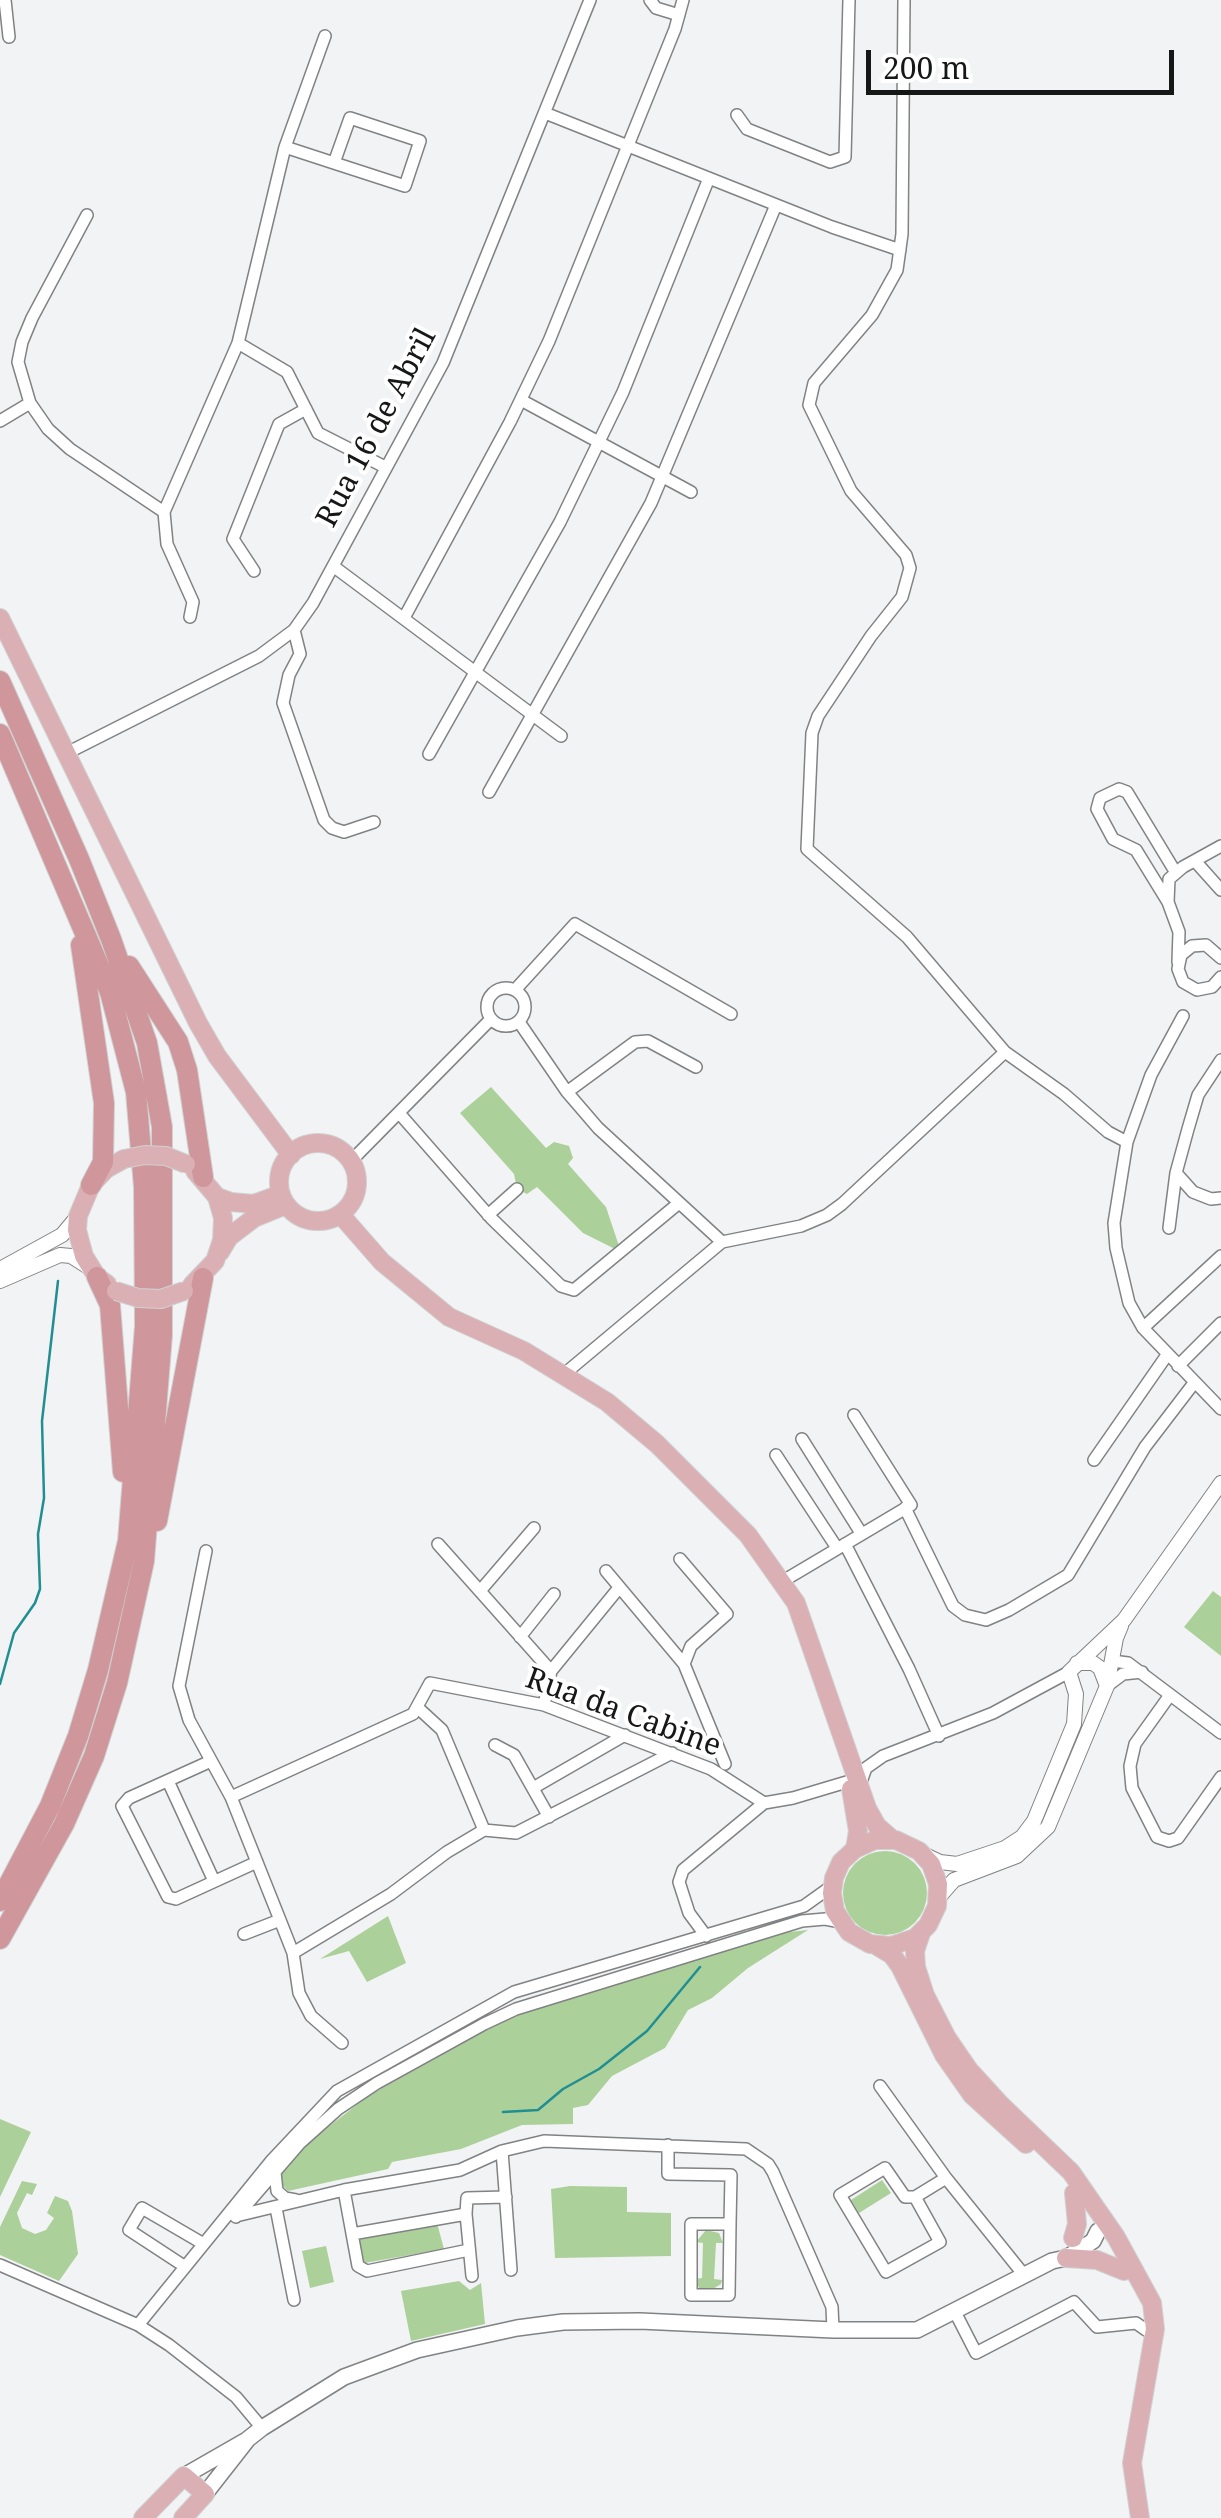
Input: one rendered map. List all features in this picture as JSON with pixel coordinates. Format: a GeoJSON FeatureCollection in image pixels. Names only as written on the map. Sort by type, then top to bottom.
{"type":"FeatureCollection","features":[{"type":"Feature","properties":{"kind":"highway"},"geometry":{"type":"LineString","coordinates":[[0,681],[111,939],[147,1043],[162,1127],[162,1335],[144,1561]]}},
{"type":"Feature","properties":{"kind":"highway"},"geometry":{"type":"LineString","coordinates":[[0,734],[110,992],[136,1092],[144,1186],[145,1326],[128,1541],[98,1670],[78,1736],[50,1806],[0,1901]]}},
{"type":"Feature","properties":{"kind":"highway"},"geometry":{"type":"LineString","coordinates":[[70,900],[86,972],[104,1103],[103,1162],[91,1185]]}},
{"type":"Feature","properties":{"kind":"highway"},"geometry":{"type":"LineString","coordinates":[[111,939],[178,1042],[187,1070],[195,1170]]}},
{"type":"Feature","properties":{"kind":"highway"},"geometry":{"type":"LineString","coordinates":[[0,1939],[64,1824],[94,1756],[117,1683],[144,1561],[161,1508],[209,1269]]}},
{"type":"Feature","properties":{"kind":"highway"},"geometry":{"type":"LineString","coordinates":[[94,1272],[110,1306],[128,1541]]}},
{"type":"Feature","properties":{"kind":"main road"},"geometry":{"type":"LineString","coordinates":[[0,618],[198,1023],[216,1056],[290,1155]]}},
{"type":"Feature","properties":{"kind":"main road"},"geometry":{"type":"LineString","coordinates":[[318,1143],[342,1152],[352,1162],[357,1187],[353,1200],[340,1214],[321,1221],[308,1220],[284,1199],[281,1170],[290,1155],[306,1145],[318,1143]]}},
{"type":"Feature","properties":{"kind":"main road"},"geometry":{"type":"LineString","coordinates":[[209,1269],[222,1240],[223,1218],[217,1197],[195,1170],[166,1156],[145,1154],[124,1159],[91,1185],[78,1216],[79,1243],[94,1272],[116,1291],[150,1299],[184,1292],[209,1269],[229,1237],[284,1199]]}},
{"type":"Feature","properties":{"kind":"main road"},"geometry":{"type":"LineString","coordinates":[[217,1197],[254,1204],[284,1199]]}},
{"type":"Feature","properties":{"kind":"main road"},"geometry":{"type":"LineString","coordinates":[[340,1214],[382,1262],[450,1317],[524,1351],[607,1402],[669,1455],[748,1536],[783,1582],[805,1624],[855,1784],[877,1826],[892,1840],[921,1853],[936,1876],[939,1898],[933,1917],[920,1933],[900,1944],[877,1946]]}},
{"type":"Feature","properties":{"kind":"main road"},"geometry":{"type":"LineString","coordinates":[[855,1784],[855,1849]]}},
{"type":"Feature","properties":{"kind":"main road"},"geometry":{"type":"LineString","coordinates":[[892,1840],[875,1840],[855,1849],[840,1864],[832,1886],[834,1908],[856,1938],[892,1955],[944,2055],[972,2095],[1059,2172],[1103,2228],[1143,2305],[1150,2359]]}},
{"type":"Feature","properties":{"kind":"main road"},"geometry":{"type":"LineString","coordinates":[[920,1933],[916,1967],[925,1995],[948,2038],[969,2070],[1001,2105],[1071,2172],[1152,2303],[1155,2329],[1132,2463],[1140,2518]]}},
{"type":"Feature","properties":{"kind":"main road"},"geometry":{"type":"LineString","coordinates":[[1059,2260],[1078,2224],[1074,2192]]}},
{"type":"Feature","properties":{"kind":"main road"},"geometry":{"type":"LineString","coordinates":[[1072,2238],[1103,2228]]}},
{"type":"Feature","properties":{"kind":"main road"},"geometry":{"type":"LineString","coordinates":[[143,2518],[184,2476],[344,2377],[417,2350],[562,2322],[918,2330],[1059,2260],[1092,2241],[1103,2228]]}},
{"type":"Feature","properties":{"kind":"main road"},"geometry":{"type":"LineString","coordinates":[[1059,2260],[1097,2260],[1124,2272]]}},
{"type":"Feature","properties":{"kind":"main road"},"geometry":{"type":"LineString","coordinates":[[183,2518],[248,2439]]}},
{"type":"Feature","properties":{"kind":"main road"},"geometry":{"type":"LineString","coordinates":[[184,2476],[204,2494]]}},
{"type":"Feature","properties":{"kind":"street"},"geometry":{"type":"LineString","coordinates":[[5,0],[10,36]]}},
{"type":"Feature","properties":{"kind":"street","name":"Rua 16 de Abril"},"geometry":{"type":"LineString","coordinates":[[65,754],[259,656],[294,630],[442,364],[590,0]]}},
{"type":"Feature","properties":{"kind":"street"},"geometry":{"type":"LineString","coordinates":[[650,0],[656,8],[679,15]]}},
{"type":"Feature","properties":{"kind":"street"},"geometry":{"type":"LineString","coordinates":[[404,618],[549,341],[683,0]]}},
{"type":"Feature","properties":{"kind":"street"},"geometry":{"type":"LineString","coordinates":[[737,114],[747,129],[830,162],[845,157],[849,0]]}},
{"type":"Feature","properties":{"kind":"street"},"geometry":{"type":"LineString","coordinates":[[904,0],[897,270],[872,315],[814,382],[809,404],[851,491],[906,555],[910,568],[902,597],[818,716],[812,733],[806,849],[908,938],[1004,1052],[1064,1094],[1108,1132],[1127,1142]]}},
{"type":"Feature","properties":{"kind":"street"},"geometry":{"type":"LineString","coordinates":[[190,617],[193,602],[167,544],[164,512],[238,344],[285,147],[325,36]]}},
{"type":"Feature","properties":{"kind":"street"},"geometry":{"type":"LineString","coordinates":[[545,113],[900,250]]}},
{"type":"Feature","properties":{"kind":"street"},"geometry":{"type":"LineString","coordinates":[[285,147],[334,163],[405,186],[420,141],[350,118],[334,163]]}},
{"type":"Feature","properties":{"kind":"street"},"geometry":{"type":"LineString","coordinates":[[429,754],[560,522],[623,392],[709,178]]}},
{"type":"Feature","properties":{"kind":"street"},"geometry":{"type":"LineString","coordinates":[[489,792],[662,478],[776,205]]}},
{"type":"Feature","properties":{"kind":"street"},"geometry":{"type":"LineString","coordinates":[[87,215],[22,342],[18,362],[30,403],[48,429],[164,512]]}},
{"type":"Feature","properties":{"kind":"street"},"geometry":{"type":"LineString","coordinates":[[238,344],[287,372],[318,433],[385,467]]}},
{"type":"Feature","properties":{"kind":"street"},"geometry":{"type":"LineString","coordinates":[[521,400],[692,492]]}},
{"type":"Feature","properties":{"kind":"street"},"geometry":{"type":"LineString","coordinates":[[0,421],[30,403]]}},
{"type":"Feature","properties":{"kind":"street"},"geometry":{"type":"LineString","coordinates":[[254,570],[233,539],[280,424],[306,410]]}},
{"type":"Feature","properties":{"kind":"street"},"geometry":{"type":"LineString","coordinates":[[333,566],[561,736]]}},
{"type":"Feature","properties":{"kind":"street"},"geometry":{"type":"LineString","coordinates":[[294,630],[300,654],[289,675],[283,703],[324,820],[344,832],[374,822]]}},
{"type":"Feature","properties":{"kind":"street"},"geometry":{"type":"LineString","coordinates":[[1176,873],[1128,792],[1119,788],[1100,798],[1097,809],[1113,839],[1136,850],[1168,902],[1180,932],[1178,962],[1183,982],[1197,990],[1212,987],[1221,977]]}},
{"type":"Feature","properties":{"kind":"street"},"geometry":{"type":"LineString","coordinates":[[1128,846],[1148,831]]}},
{"type":"Feature","properties":{"kind":"street"},"geometry":{"type":"LineString","coordinates":[[1168,902],[1169,879],[1221,846]]}},
{"type":"Feature","properties":{"kind":"street"},"geometry":{"type":"LineString","coordinates":[[1195,861],[1221,890]]}},
{"type":"Feature","properties":{"kind":"street"},"geometry":{"type":"LineString","coordinates":[[515,990],[574,924],[731,1014]]}},
{"type":"Feature","properties":{"kind":"street"},"geometry":{"type":"LineString","coordinates":[[1180,932],[1198,945],[1218,952]]}},
{"type":"Feature","properties":{"kind":"street"},"geometry":{"type":"LineString","coordinates":[[1178,962],[1186,950],[1198,945]]}},
{"type":"Feature","properties":{"kind":"street"},"geometry":{"type":"LineString","coordinates":[[502,988],[515,990],[525,1005],[519,1022],[502,1026],[491,1019],[486,1006],[492,994],[502,988]]}},
{"type":"Feature","properties":{"kind":"street"},"geometry":{"type":"LineString","coordinates":[[1183,1016],[1150,1075],[1127,1142],[1114,1223],[1116,1248],[1129,1303],[1143,1328],[1221,1409]]}},
{"type":"Feature","properties":{"kind":"street"},"geometry":{"type":"LineString","coordinates":[[352,1162],[491,1019]]}},
{"type":"Feature","properties":{"kind":"street"},"geometry":{"type":"LineString","coordinates":[[519,1022],[567,1092],[598,1128],[722,1242]]}},
{"type":"Feature","properties":{"kind":"street"},"geometry":{"type":"LineString","coordinates":[[567,1092],[635,1042],[648,1041],[696,1067]]}},
{"type":"Feature","properties":{"kind":"street"},"geometry":{"type":"LineString","coordinates":[[564,1375],[722,1242],[801,1226],[826,1215],[1004,1052]]}},
{"type":"Feature","properties":{"kind":"street"},"geometry":{"type":"LineString","coordinates":[[1170,1228],[1176,1173],[1198,1095],[1221,1060]]}},
{"type":"Feature","properties":{"kind":"street"},"geometry":{"type":"LineString","coordinates":[[399,1113],[488,1215],[561,1286],[574,1290],[680,1203]]}},
{"type":"Feature","properties":{"kind":"street"},"geometry":{"type":"LineString","coordinates":[[1176,1173],[1194,1192],[1211,1199],[1221,1198]]}},
{"type":"Feature","properties":{"kind":"street"},"geometry":{"type":"LineString","coordinates":[[488,1215],[517,1189]]}},
{"type":"Feature","properties":{"kind":"street"},"geometry":{"type":"LineString","coordinates":[[0,1281],[62,1236],[78,1216]]}},
{"type":"Feature","properties":{"kind":"street"},"geometry":{"type":"LineString","coordinates":[[0,1269],[60,1255],[72,1256],[94,1272]]}},
{"type":"Feature","properties":{"kind":"street"},"geometry":{"type":"LineString","coordinates":[[1143,1328],[1221,1256]]}},
{"type":"Feature","properties":{"kind":"street"},"geometry":{"type":"LineString","coordinates":[[1178,1366],[1221,1324]]}},
{"type":"Feature","properties":{"kind":"street"},"geometry":{"type":"LineString","coordinates":[[1094,1460],[1166,1355]]}},
{"type":"Feature","properties":{"kind":"street"},"geometry":{"type":"LineString","coordinates":[[905,1508],[954,1606],[964,1614],[986,1620],[1010,1610],[1068,1575],[1145,1447],[1194,1383]]}},
{"type":"Feature","properties":{"kind":"street"},"geometry":{"type":"LineString","coordinates":[[783,1582],[911,1505],[854,1414]]}},
{"type":"Feature","properties":{"kind":"street"},"geometry":{"type":"LineString","coordinates":[[802,1439],[861,1533]]}},
{"type":"Feature","properties":{"kind":"street"},"geometry":{"type":"LineString","coordinates":[[776,1455],[841,1546],[909,1668],[939,1736]]}},
{"type":"Feature","properties":{"kind":"street"},"geometry":{"type":"LineString","coordinates":[[939,1898],[954,1880],[1017,1856],[1048,1827],[1120,1662],[1116,1638],[1124,1620],[1221,1483]]}},
{"type":"Feature","properties":{"kind":"street"},"geometry":{"type":"LineString","coordinates":[[480,1591],[534,1528]]}},
{"type":"Feature","properties":{"kind":"street"},"geometry":{"type":"LineString","coordinates":[[438,1544],[551,1671]]}},
{"type":"Feature","properties":{"kind":"street"},"geometry":{"type":"LineString","coordinates":[[206,1552],[179,1686],[189,1720],[231,1797],[293,1953],[299,1993],[311,2016],[342,2043]]}},
{"type":"Feature","properties":{"kind":"street"},"geometry":{"type":"LineString","coordinates":[[680,1559],[727,1614],[691,1646],[684,1664]]}},
{"type":"Feature","properties":{"kind":"street"},"geometry":{"type":"LineString","coordinates":[[606,1571],[618,1590],[684,1664],[726,1764]]}},
{"type":"Feature","properties":{"kind":"street"},"geometry":{"type":"LineString","coordinates":[[544,1705],[551,1671],[618,1590]]}},
{"type":"Feature","properties":{"kind":"street"},"geometry":{"type":"LineString","coordinates":[[520,1636],[554,1594]]}},
{"type":"Feature","properties":{"kind":"street"},"geometry":{"type":"LineString","coordinates":[[686,1942],[690,1929],[679,1882],[682,1870],[764,1803],[855,1784],[883,1756],[993,1713],[1073,1668],[1124,1620]]}},
{"type":"Feature","properties":{"kind":"street"},"geometry":{"type":"LineString","coordinates":[[1120,1662],[1142,1672],[1221,1733]]}},
{"type":"Feature","properties":{"kind":"street"},"geometry":{"type":"LineString","coordinates":[[1073,1668],[1093,1663],[1100,1668],[1107,1686]]}},
{"type":"Feature","properties":{"kind":"street"},"geometry":{"type":"LineString","coordinates":[[921,1853],[950,1865],[1005,1848],[1022,1837],[1034,1822],[1074,1724],[1073,1668]]}},
{"type":"Feature","properties":{"kind":"street"},"geometry":{"type":"LineString","coordinates":[[1107,1686],[1124,1674],[1142,1672]]}},
{"type":"Feature","properties":{"kind":"street","name":"Rua da Cabine"},"geometry":{"type":"LineString","coordinates":[[417,1707],[430,1683],[544,1705],[725,1776],[764,1803]]}},
{"type":"Feature","properties":{"kind":"street"},"geometry":{"type":"LineString","coordinates":[[1170,1695],[1135,1744],[1129,1777],[1157,1836],[1169,1841],[1178,1838],[1221,1777]]}},
{"type":"Feature","properties":{"kind":"street"},"geometry":{"type":"LineString","coordinates":[[231,1797],[413,1714],[417,1707],[442,1730],[484,1830]]}},
{"type":"Feature","properties":{"kind":"street"},"geometry":{"type":"LineString","coordinates":[[532,1788],[625,1735]]}},
{"type":"Feature","properties":{"kind":"street"},"geometry":{"type":"LineString","coordinates":[[495,1745],[514,1755],[549,1818]]}},
{"type":"Feature","properties":{"kind":"street"},"geometry":{"type":"LineString","coordinates":[[293,1953],[391,1894],[484,1830],[516,1833],[672,1753]]}},
{"type":"Feature","properties":{"kind":"street"},"geometry":{"type":"LineString","coordinates":[[210,1761],[129,1798],[122,1806],[168,1897],[176,1899],[257,1862]]}},
{"type":"Feature","properties":{"kind":"street"},"geometry":{"type":"LineString","coordinates":[[168,1781],[214,1882]]}},
{"type":"Feature","properties":{"kind":"street"},"geometry":{"type":"LineString","coordinates":[[138,2325],[254,2182],[337,2091],[514,1992],[804,1906],[832,1886]]}},
{"type":"Feature","properties":{"kind":"street"},"geometry":{"type":"LineString","coordinates":[[689,1913],[706,1936]]}},
{"type":"Feature","properties":{"kind":"street"},"geometry":{"type":"LineString","coordinates":[[244,1934],[280,1920]]}},
{"type":"Feature","properties":{"kind":"street"},"geometry":{"type":"LineString","coordinates":[[207,2238],[236,2216],[275,2170],[338,2108],[378,2082],[516,2009],[802,1921],[841,1922]]}},
{"type":"Feature","properties":{"kind":"street"},"geometry":{"type":"LineString","coordinates":[[880,2086],[946,2178],[1024,2275]]}},
{"type":"Feature","properties":{"kind":"street"},"geometry":{"type":"LineString","coordinates":[[236,2216],[344,2190],[460,2170],[502,2151],[544,2141],[741,2148],[768,2164],[832,2307],[833,2330]]}},
{"type":"Feature","properties":{"kind":"street"},"geometry":{"type":"LineString","coordinates":[[668,2145],[668,2174],[730,2174],[730,2224],[728,2295],[691,2295],[691,2224],[730,2224]]}},
{"type":"Feature","properties":{"kind":"street"},"geometry":{"type":"LineString","coordinates":[[502,2151],[511,2270]]}},
{"type":"Feature","properties":{"kind":"street"},"geometry":{"type":"LineString","coordinates":[[916,2197],[940,2242],[886,2272],[840,2196],[886,2168],[902,2195],[916,2197],[946,2178]]}},
{"type":"Feature","properties":{"kind":"street"},"geometry":{"type":"LineString","coordinates":[[275,2170],[275,2186],[280,2194],[300,2200]]}},
{"type":"Feature","properties":{"kind":"street"},"geometry":{"type":"LineString","coordinates":[[344,2190],[358,2266],[367,2271],[469,2250]]}},
{"type":"Feature","properties":{"kind":"street"},"geometry":{"type":"LineString","coordinates":[[472,2276],[468,2198],[506,2197]]}},
{"type":"Feature","properties":{"kind":"street"},"geometry":{"type":"LineString","coordinates":[[184,2266],[130,2230],[142,2208],[207,2238]]}},
{"type":"Feature","properties":{"kind":"street"},"geometry":{"type":"LineString","coordinates":[[276,2208],[294,2300]]}},
{"type":"Feature","properties":{"kind":"street"},"geometry":{"type":"LineString","coordinates":[[352,2234],[466,2214]]}},
{"type":"Feature","properties":{"kind":"street"},"geometry":{"type":"LineString","coordinates":[[0,2265],[138,2325],[221,2384],[262,2428]]}},
{"type":"Feature","properties":{"kind":"street"},"geometry":{"type":"LineString","coordinates":[[955,2312],[976,2352],[1074,2302],[1097,2327],[1136,2324],[1146,2330]]}},
{"type":"Feature","properties":{"kind":"green space"},"geometry":{"type":"Polygon","coordinates":[[[491,1087],[546,1148],[554,1142],[569,1146],[573,1158],[568,1164],[606,1207],[621,1252],[583,1233],[537,1187],[527,1194],[517,1189],[514,1174],[460,1113],[491,1087]]]}},
{"type":"Feature","properties":{"kind":"green space"},"geometry":{"type":"Polygon","coordinates":[[[1213,1591],[1221,1597],[1221,1656],[1184,1627],[1213,1591]]]}},
{"type":"Feature","properties":{"kind":"green space"},"geometry":{"type":"Polygon","coordinates":[[[885,1851],[901,1854],[915,1863],[924,1877],[924,1909],[915,1923],[901,1932],[885,1935],[869,1932],[855,1923],[846,1909],[843,1893],[846,1877],[855,1863],[869,1854],[885,1851]]]}},
{"type":"Feature","properties":{"kind":"green space"},"geometry":{"type":"Polygon","coordinates":[[[388,1916],[406,1963],[367,1982],[349,1951],[320,1959],[388,1916]]]}},
{"type":"Feature","properties":{"kind":"green space"},"geometry":{"type":"Polygon","coordinates":[[[808,1930],[748,1968],[712,1998],[688,2010],[665,2048],[612,2076],[588,2105],[573,2108],[573,2124],[522,2125],[461,2149],[392,2162],[388,2169],[288,2191],[280,2183],[283,2162],[368,2096],[518,2013],[789,1932],[808,1930]]]}},
{"type":"Feature","properties":{"kind":"green space"},"geometry":{"type":"Polygon","coordinates":[[[0,2119],[31,2132],[0,2197],[0,2119]]]}},
{"type":"Feature","properties":{"kind":"green space"},"geometry":{"type":"Polygon","coordinates":[[[882,2180],[891,2193],[859,2213],[851,2200],[882,2180]]]}},
{"type":"Feature","properties":{"kind":"green space"},"geometry":{"type":"Polygon","coordinates":[[[22,2181],[37,2184],[32,2195],[27,2193],[17,2213],[22,2228],[35,2234],[46,2230],[54,2218],[47,2213],[55,2196],[68,2201],[72,2211],[78,2254],[59,2281],[0,2255],[0,2227],[22,2181]]]}},
{"type":"Feature","properties":{"kind":"green space"},"geometry":{"type":"Polygon","coordinates":[[[627,2187],[627,2212],[671,2213],[671,2256],[555,2258],[551,2189],[627,2187]]]}},
{"type":"Feature","properties":{"kind":"green space"},"geometry":{"type":"Polygon","coordinates":[[[437,2223],[444,2249],[359,2264],[355,2238],[437,2223]]]}},
{"type":"Feature","properties":{"kind":"green space"},"geometry":{"type":"Polygon","coordinates":[[[706,2230],[719,2233],[723,2243],[716,2243],[714,2279],[722,2280],[721,2284],[708,2292],[699,2288],[695,2279],[702,2278],[703,2243],[696,2242],[706,2230]]]}},
{"type":"Feature","properties":{"kind":"green space"},"geometry":{"type":"Polygon","coordinates":[[[326,2246],[334,2282],[310,2288],[302,2251],[326,2246]]]}},
{"type":"Feature","properties":{"kind":"green space"},"geometry":{"type":"Polygon","coordinates":[[[459,2281],[470,2290],[481,2283],[485,2324],[411,2341],[401,2291],[459,2281]]]}},
{"type":"Feature","properties":{"kind":"waterway"},"geometry":{"type":"LineString","coordinates":[[0,1684],[14,1633],[40,1589],[42,1421],[58,1281]]}},
{"type":"Feature","properties":{"kind":"waterway"},"geometry":{"type":"LineString","coordinates":[[503,2112],[538,2110],[563,2089],[599,2069],[647,2031],[700,1967]]}}]}
